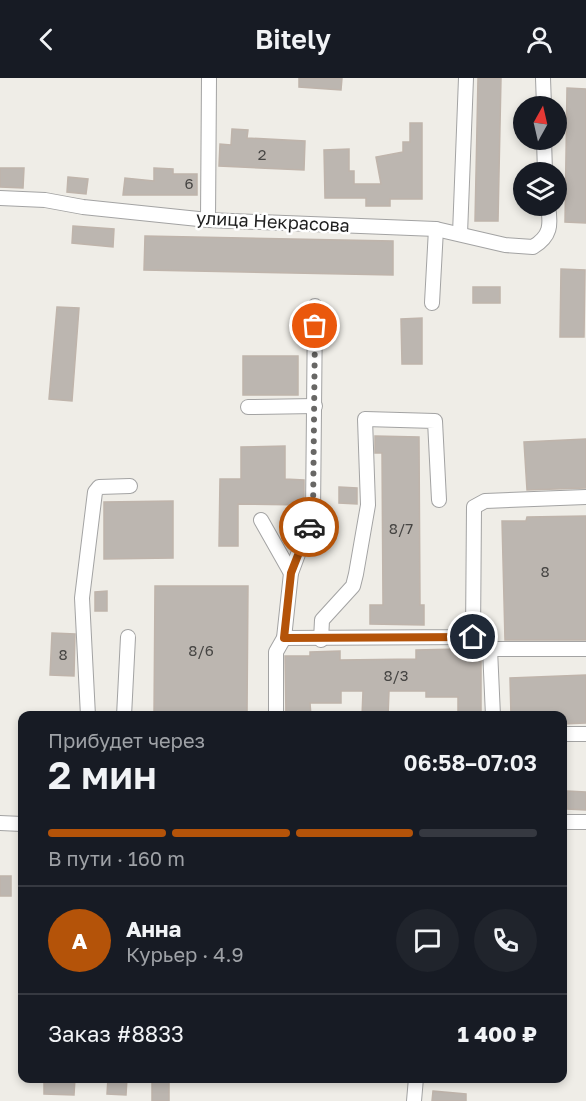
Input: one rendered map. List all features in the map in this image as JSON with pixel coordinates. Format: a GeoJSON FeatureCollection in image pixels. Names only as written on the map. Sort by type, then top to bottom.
{"type":"FeatureCollection","features":[{"type":"Feature","properties":{"kind":"street"},"geometry":{"type":"LineString","coordinates":[[208,78],[208,220]]}},
{"type":"Feature","properties":{"kind":"street"},"geometry":{"type":"LineString","coordinates":[[460,234],[466,78]]}},
{"type":"Feature","properties":{"kind":"street"},"geometry":{"type":"LineString","coordinates":[[543,78],[544,96]]}},
{"type":"Feature","properties":{"kind":"street","name":"улица Некрасова"},"geometry":{"type":"LineString","coordinates":[[0,198],[45,200],[83,207],[208,220],[436,229],[505,245],[533,247],[543,241],[551,224],[550,216]]}},
{"type":"Feature","properties":{"kind":"street"},"geometry":{"type":"LineString","coordinates":[[432,303],[436,229]]}},
{"type":"Feature","properties":{"kind":"street"},"geometry":{"type":"LineString","coordinates":[[276,711],[276,652],[284,638],[291,573],[313,514],[315,306]]}},
{"type":"Feature","properties":{"kind":"street"},"geometry":{"type":"LineString","coordinates":[[248,407],[315,406]]}},
{"type":"Feature","properties":{"kind":"street"},"geometry":{"type":"LineString","coordinates":[[321,639],[322,620],[353,586],[356,574],[368,505],[366,419],[435,421],[439,500]]}},
{"type":"Feature","properties":{"kind":"street"},"geometry":{"type":"LineString","coordinates":[[88,711],[82,598],[94,492],[99,487],[130,486]]}},
{"type":"Feature","properties":{"kind":"street"},"geometry":{"type":"LineString","coordinates":[[473,637],[474,507],[485,501],[586,497]]}},
{"type":"Feature","properties":{"kind":"street"},"geometry":{"type":"LineString","coordinates":[[261,520],[291,573]]}},
{"type":"Feature","properties":{"kind":"street"},"geometry":{"type":"LineString","coordinates":[[124,711],[128,637]]}},
{"type":"Feature","properties":{"kind":"street"},"geometry":{"type":"LineString","coordinates":[[284,638],[473,637],[490,649],[586,648]]}},
{"type":"Feature","properties":{"kind":"street"},"geometry":{"type":"LineString","coordinates":[[490,649],[493,711]]}},
{"type":"Feature","properties":{"kind":"street"},"geometry":{"type":"LineString","coordinates":[[567,734],[586,734]]}},
{"type":"Feature","properties":{"kind":"street"},"geometry":{"type":"LineString","coordinates":[[567,822],[586,822]]}},
{"type":"Feature","properties":{"kind":"street"},"geometry":{"type":"LineString","coordinates":[[0,823],[18,824]]}},
{"type":"Feature","properties":{"kind":"street"},"geometry":{"type":"LineString","coordinates":[[414,1101],[416,1083]]}},
{"type":"Feature","properties":{"kind":"building"},"geometry":{"type":"Polygon","coordinates":[[[299,78],[342,78],[341,90],[299,87],[299,78]]]}},
{"type":"Feature","properties":{"kind":"building"},"geometry":{"type":"Polygon","coordinates":[[[478,78],[501,78],[498,221],[475,221],[478,78]]]}},
{"type":"Feature","properties":{"kind":"building"},"geometry":{"type":"Polygon","coordinates":[[[567,88],[586,89],[586,223],[565,222],[565,216],[567,216],[567,88]]]}},
{"type":"Feature","properties":{"kind":"building"},"geometry":{"type":"Polygon","coordinates":[[[410,123],[422,123],[422,199],[390,199],[390,206],[366,206],[366,198],[325,198],[324,150],[349,149],[349,171],[354,171],[354,184],[381,184],[376,157],[403,152],[403,142],[410,142],[410,123]]]}},
{"type":"Feature","properties":{"kind":"building"},"geometry":{"type":"Polygon","coordinates":[[[232,129],[248,130],[247,138],[305,141],[304,170],[219,166],[220,144],[231,145],[232,129]]]}},
{"type":"Feature","properties":{"kind":"building"},"geometry":{"type":"Polygon","coordinates":[[[0,168],[24,168],[23,188],[0,187],[0,168]]]}},
{"type":"Feature","properties":{"kind":"building"},"geometry":{"type":"Polygon","coordinates":[[[154,168],[173,169],[173,174],[197,174],[197,195],[123,195],[125,178],[154,181],[154,168]]]}},
{"type":"Feature","properties":{"kind":"building"},"geometry":{"type":"Polygon","coordinates":[[[68,177],[88,179],[86,194],[67,192],[68,177]]]}},
{"type":"Feature","properties":{"kind":"building"},"geometry":{"type":"Polygon","coordinates":[[[73,226],[114,229],[113,247],[72,243],[73,226]]]}},
{"type":"Feature","properties":{"kind":"building"},"geometry":{"type":"Polygon","coordinates":[[[145,236],[393,241],[393,275],[144,270],[145,236]]]}},
{"type":"Feature","properties":{"kind":"building"},"geometry":{"type":"Polygon","coordinates":[[[561,269],[585,270],[584,337],[560,337],[561,269]]]}},
{"type":"Feature","properties":{"kind":"building"},"geometry":{"type":"Polygon","coordinates":[[[473,287],[500,287],[500,303],[473,303],[473,287]]]}},
{"type":"Feature","properties":{"kind":"building"},"geometry":{"type":"Polygon","coordinates":[[[57,307],[79,308],[72,401],[49,399],[57,307]]]}},
{"type":"Feature","properties":{"kind":"building"},"geometry":{"type":"Polygon","coordinates":[[[422,318],[422,364],[402,364],[401,319],[422,318]]]}},
{"type":"Feature","properties":{"kind":"building"},"geometry":{"type":"Polygon","coordinates":[[[243,356],[298,356],[298,395],[243,395],[243,356]]]}},
{"type":"Feature","properties":{"kind":"building"},"geometry":{"type":"Polygon","coordinates":[[[375,436],[419,437],[420,605],[424,605],[424,625],[370,624],[370,605],[383,605],[382,453],[375,453],[375,436]]]}},
{"type":"Feature","properties":{"kind":"building"},"geometry":{"type":"Polygon","coordinates":[[[586,439],[586,488],[527,490],[524,442],[586,439]]]}},
{"type":"Feature","properties":{"kind":"building"},"geometry":{"type":"Polygon","coordinates":[[[285,446],[285,479],[304,480],[304,505],[238,504],[238,546],[219,546],[220,479],[241,479],[241,447],[285,446]]]}},
{"type":"Feature","properties":{"kind":"building"},"geometry":{"type":"Polygon","coordinates":[[[339,487],[357,488],[357,504],[339,503],[339,487]]]}},
{"type":"Feature","properties":{"kind":"building"},"geometry":{"type":"Polygon","coordinates":[[[173,501],[173,558],[104,559],[104,502],[173,501]]]}},
{"type":"Feature","properties":{"kind":"building"},"geometry":{"type":"Polygon","coordinates":[[[586,516],[586,640],[505,640],[502,521],[526,521],[527,517],[586,516]]]}},
{"type":"Feature","properties":{"kind":"building"},"geometry":{"type":"Polygon","coordinates":[[[155,586],[248,586],[247,711],[154,711],[155,586]]]}},
{"type":"Feature","properties":{"kind":"building"},"geometry":{"type":"Polygon","coordinates":[[[107,591],[107,611],[95,611],[95,592],[107,591]]]}},
{"type":"Feature","properties":{"kind":"building"},"geometry":{"type":"Polygon","coordinates":[[[52,633],[75,634],[74,676],[50,675],[52,633]]]}},
{"type":"Feature","properties":{"kind":"building"},"geometry":{"type":"Polygon","coordinates":[[[416,650],[476,650],[481,654],[481,711],[458,711],[458,697],[426,697],[426,691],[389,691],[388,711],[362,711],[363,691],[341,691],[341,703],[310,703],[311,711],[286,711],[285,656],[310,656],[310,652],[340,651],[340,660],[416,659],[416,650]]]}},
{"type":"Feature","properties":{"kind":"building"},"geometry":{"type":"Polygon","coordinates":[[[586,675],[586,723],[567,724],[567,711],[511,711],[510,678],[586,675]]]}},
{"type":"Feature","properties":{"kind":"building"},"geometry":{"type":"Polygon","coordinates":[[[567,791],[586,792],[586,810],[567,809],[567,791]]]}},
{"type":"Feature","properties":{"kind":"building"},"geometry":{"type":"Polygon","coordinates":[[[0,876],[11,876],[11,896],[0,896],[0,876]]]}},
{"type":"Feature","properties":{"kind":"building"},"geometry":{"type":"Polygon","coordinates":[[[44,1083],[75,1083],[74,1095],[44,1094],[44,1083]]]}},
{"type":"Feature","properties":{"kind":"building"},"geometry":{"type":"Polygon","coordinates":[[[108,1083],[127,1083],[126,1095],[107,1094],[108,1083]]]}},
{"type":"Feature","properties":{"kind":"building"},"geometry":{"type":"Polygon","coordinates":[[[152,1083],[169,1083],[169,1101],[152,1101],[152,1083]]]}},
{"type":"Feature","properties":{"kind":"building"},"geometry":{"type":"Polygon","coordinates":[[[433,1091],[466,1094],[466,1101],[432,1101],[433,1091]]]}},
{"type":"Feature","properties":{"kind":"way so far"},"geometry":{"type":"LineString","coordinates":[[309,527],[313,514],[315,326]]}},
{"type":"Feature","properties":{"kind":"route"},"geometry":{"type":"LineString","coordinates":[[309,527],[291,573],[284,638],[473,637]]}}]}
